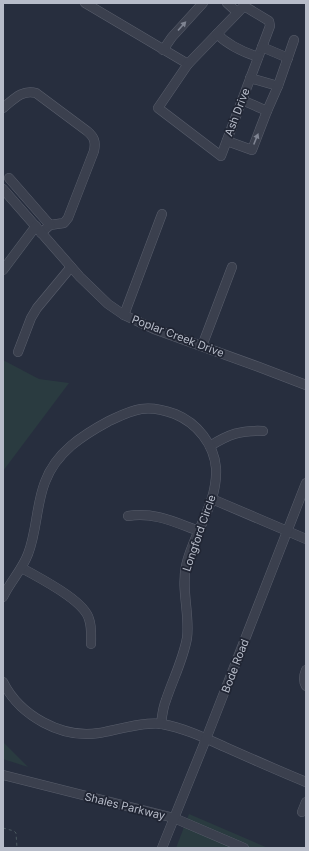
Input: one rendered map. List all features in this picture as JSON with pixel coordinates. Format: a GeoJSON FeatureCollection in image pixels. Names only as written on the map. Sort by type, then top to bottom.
{"type":"FeatureCollection","features":[{"type":"Feature","properties":{"kind":"street"},"geometry":{"type":"LineString","coordinates":[[85,3],[188,64],[241,9],[226,3]]}},
{"type":"Feature","properties":{"kind":"street"},"geometry":{"type":"LineString","coordinates":[[163,50],[172,37],[203,3]]}},
{"type":"Feature","properties":{"kind":"street","name":"Ash Drive"},"geometry":{"type":"LineString","coordinates":[[188,64],[158,108],[221,156],[270,23],[241,9]]}},
{"type":"Feature","properties":{"kind":"street"},"geometry":{"type":"LineString","coordinates":[[217,34],[225,42],[244,52],[258,57]]}},
{"type":"Feature","properties":{"kind":"street"},"geometry":{"type":"LineString","coordinates":[[227,141],[252,150],[278,86],[294,40]]}},
{"type":"Feature","properties":{"kind":"street"},"geometry":{"type":"LineString","coordinates":[[262,47],[288,58]]}},
{"type":"Feature","properties":{"kind":"street"},"geometry":{"type":"LineString","coordinates":[[250,78],[278,86]]}},
{"type":"Feature","properties":{"kind":"street"},"geometry":{"type":"LineString","coordinates":[[3,270],[39,230],[50,225],[64,223],[68,218],[95,145],[94,138],[87,131],[36,93],[28,91],[22,93],[4,106]]}},
{"type":"Feature","properties":{"kind":"street"},"geometry":{"type":"LineString","coordinates":[[242,100],[267,111]]}},
{"type":"Feature","properties":{"kind":"street"},"geometry":{"type":"LineString","coordinates":[[9,178],[50,225]]}},
{"type":"Feature","properties":{"kind":"street","name":"Poplar Creek Drive"},"geometry":{"type":"LineString","coordinates":[[3,189],[71,267],[108,304],[124,315],[154,330],[202,346],[306,385]]}},
{"type":"Feature","properties":{"kind":"street"},"geometry":{"type":"LineString","coordinates":[[124,315],[162,214]]}},
{"type":"Feature","properties":{"kind":"street"},"geometry":{"type":"LineString","coordinates":[[18,352],[37,308],[71,267]]}},
{"type":"Feature","properties":{"kind":"street"},"geometry":{"type":"LineString","coordinates":[[202,346],[232,267]]}},
{"type":"Feature","properties":{"kind":"street","name":"Longford Circle"},"geometry":{"type":"LineString","coordinates":[[3,597],[8,587],[22,568],[33,542],[45,482],[57,460],[77,440],[125,413],[143,409],[170,412],[192,424],[210,446],[216,469],[215,481],[212,499],[198,531],[186,565],[184,575],[187,637],[179,667],[165,703],[161,724]]}},
{"type":"Feature","properties":{"kind":"street"},"geometry":{"type":"LineString","coordinates":[[210,446],[218,440],[236,433],[247,430],[263,431]]}},
{"type":"Feature","properties":{"kind":"street","name":"Bode Road"},"geometry":{"type":"LineString","coordinates":[[162,848],[306,483]]}},
{"type":"Feature","properties":{"kind":"street"},"geometry":{"type":"LineString","coordinates":[[212,499],[306,539]]}},
{"type":"Feature","properties":{"kind":"street"},"geometry":{"type":"LineString","coordinates":[[128,516],[141,514],[158,516],[198,531]]}},
{"type":"Feature","properties":{"kind":"street"},"geometry":{"type":"LineString","coordinates":[[22,568],[68,596],[82,607],[90,619],[91,644]]}},
{"type":"Feature","properties":{"kind":"street"},"geometry":{"type":"LineString","coordinates":[[306,670],[304,678],[306,686]]}},
{"type":"Feature","properties":{"kind":"street"},"geometry":{"type":"LineString","coordinates":[[3,682],[15,700],[31,715],[51,726],[86,734],[161,724],[206,739],[306,782]]}},
{"type":"Feature","properties":{"kind":"street","name":"Shales Parkway"},"geometry":{"type":"LineString","coordinates":[[3,775],[174,818],[244,848]]}},
{"type":"Feature","properties":{"kind":"street"},"geometry":{"type":"LineString","coordinates":[[302,812],[306,802]]}},
{"type":"Feature","properties":{"kind":"path"},"geometry":{"type":"LineString","coordinates":[[3,828],[16,833],[17,848]]}},
{"type":"Feature","properties":{"kind":"shaded area"},"geometry":{"type":"Polygon","coordinates":[[[3,360],[39,379],[69,383],[3,471],[3,360]]]}},
{"type":"Feature","properties":{"kind":"shaded area"},"geometry":{"type":"Polygon","coordinates":[[[3,742],[28,767],[3,759],[3,742]]]}},
{"type":"Feature","properties":{"kind":"shaded area"},"geometry":{"type":"Polygon","coordinates":[[[189,814],[268,848],[176,848],[189,814]]]}}]}
